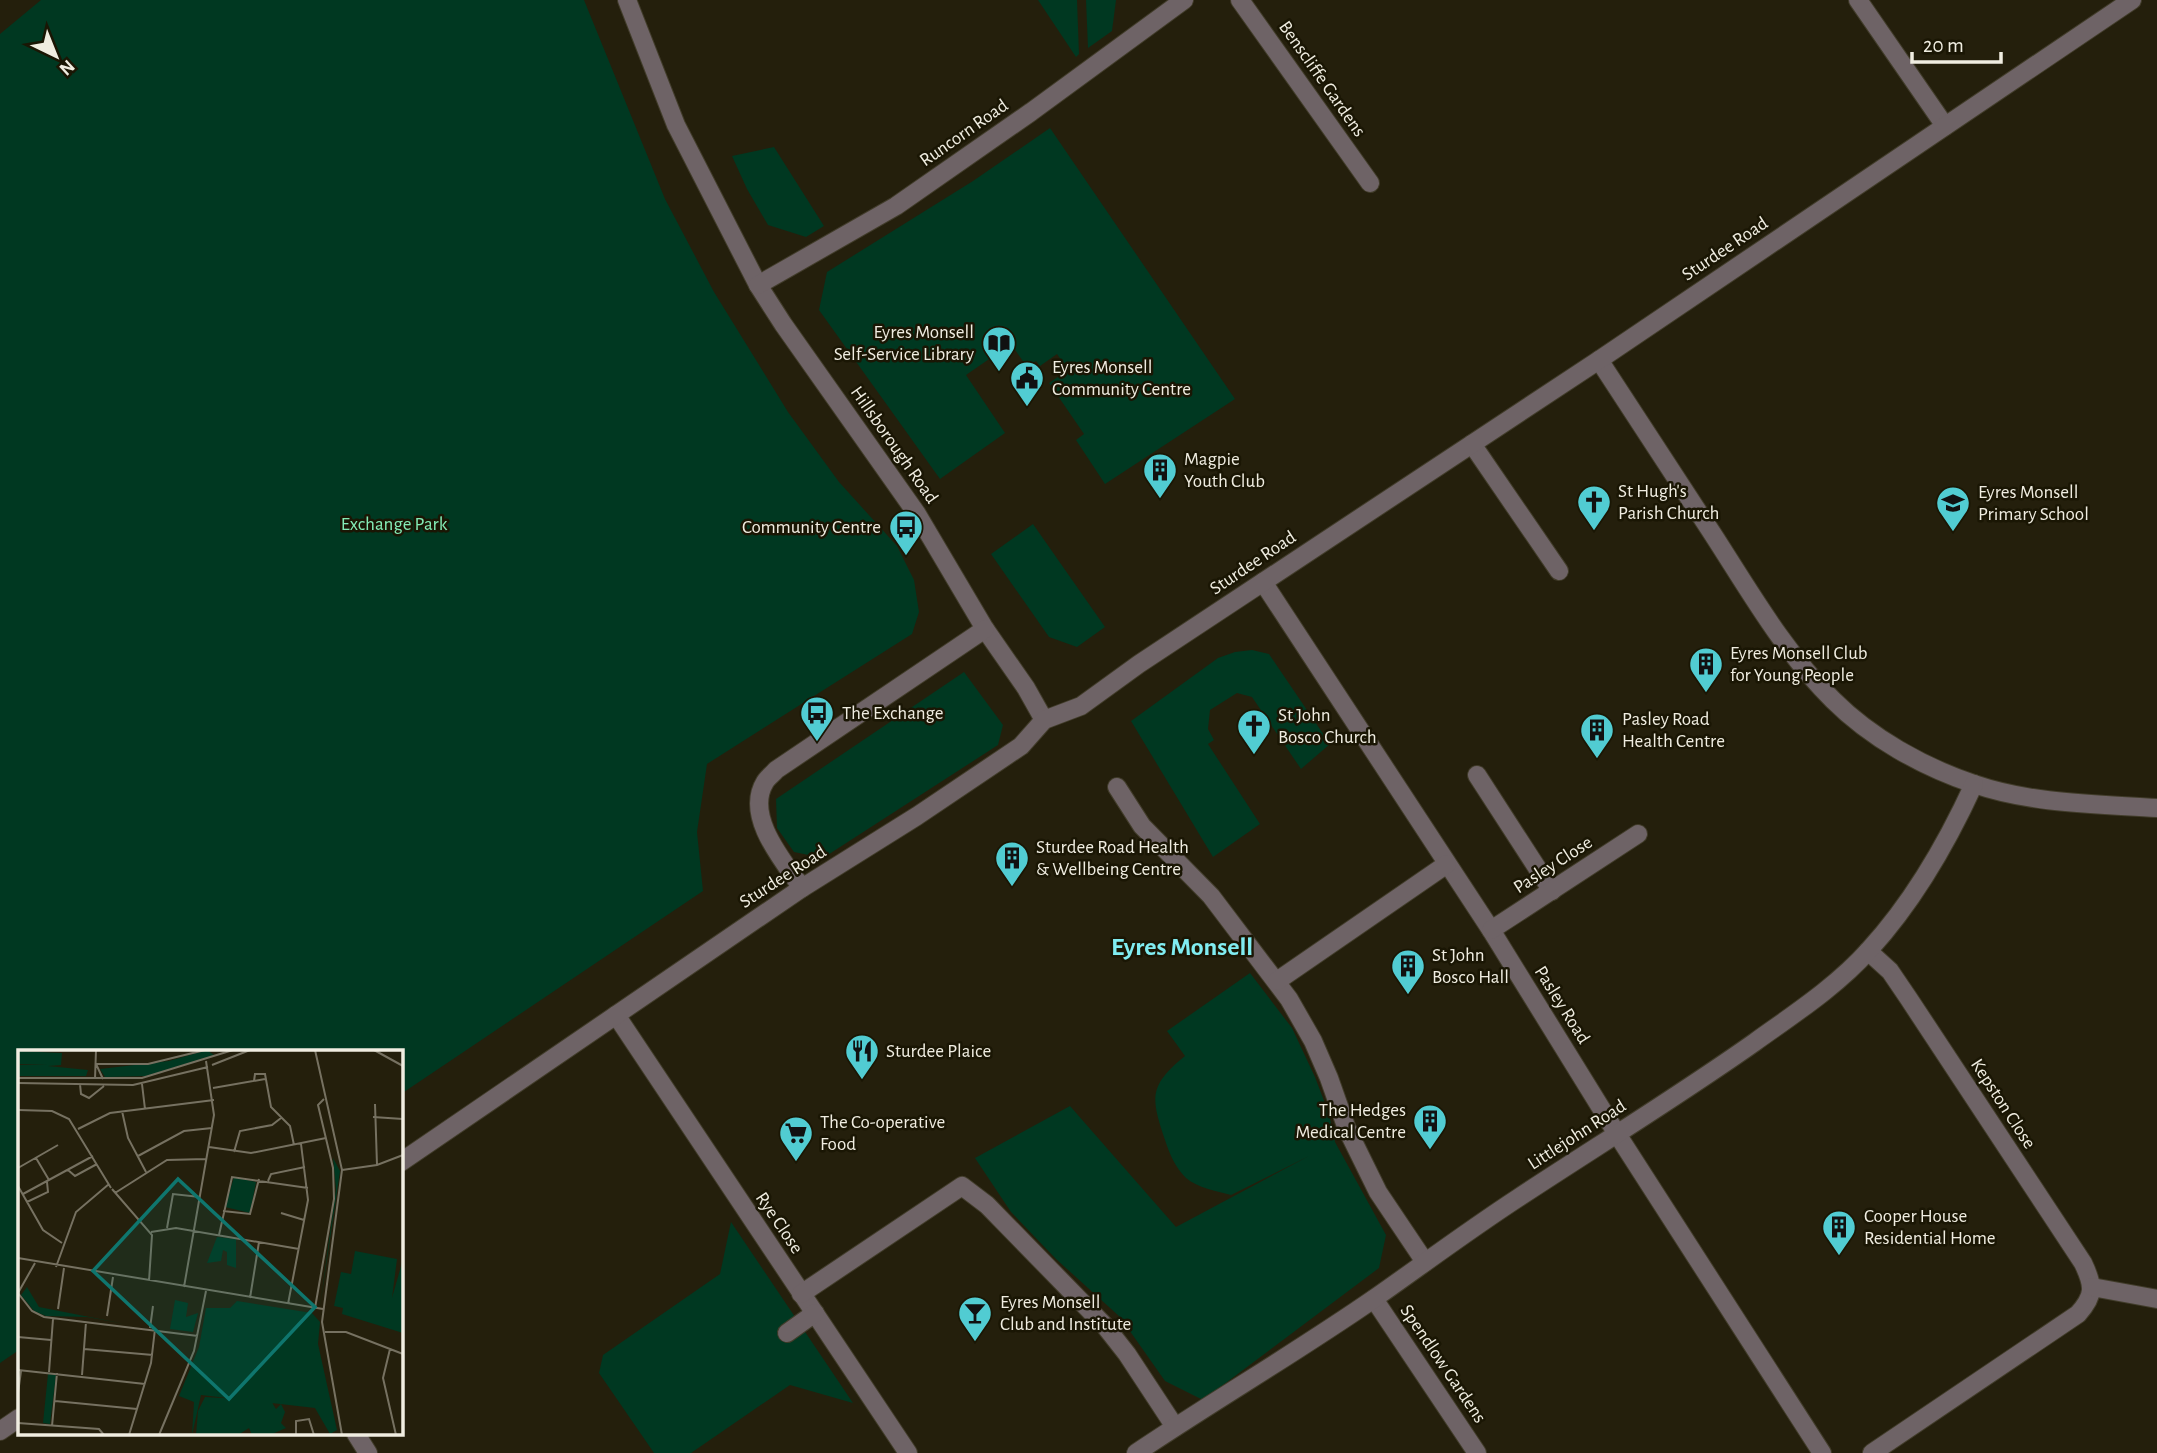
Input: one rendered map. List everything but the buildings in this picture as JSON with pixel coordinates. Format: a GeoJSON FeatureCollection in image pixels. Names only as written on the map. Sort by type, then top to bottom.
{"type":"FeatureCollection","features":[{"type":"Feature","properties":{"kind":"street","name":"Hillsborough Road"},"geometry":{"type":"LineString","coordinates":[[627,0],[676,125],[758,285],[917,514],[985,629],[1026,688],[1044,720]]}},
{"type":"Feature","properties":{"kind":"street","name":"Benscliffe Gardens"},"geometry":{"type":"LineString","coordinates":[[1240,0],[1370,183]]}},
{"type":"Feature","properties":{"kind":"street"},"geometry":{"type":"LineString","coordinates":[[1858,0],[1945,126]]}},
{"type":"Feature","properties":{"kind":"street","name":"Sturdee Road"},"geometry":{"type":"LineString","coordinates":[[402,1161],[802,888],[917,816],[1021,746],[1044,720],[1081,706],[2132,0]]}},
{"type":"Feature","properties":{"kind":"street","name":"Runcorn Road"},"geometry":{"type":"LineString","coordinates":[[758,285],[896,206],[1031,112],[1175,3]]}},
{"type":"Feature","properties":{"kind":"street"},"geometry":{"type":"LineString","coordinates":[[1599,360],[1768,619],[1833,700],[1868,730],[1938,770],[1974,784],[2030,798],[2157,808]]}},
{"type":"Feature","properties":{"kind":"street"},"geometry":{"type":"LineString","coordinates":[[1472,444],[1559,571]]}},
{"type":"Feature","properties":{"kind":"street","name":"Pasley Road"},"geometry":{"type":"LineString","coordinates":[[1263,582],[1491,930],[1617,1134],[1822,1453]]}},
{"type":"Feature","properties":{"kind":"street"},"geometry":{"type":"LineString","coordinates":[[802,888],[770,840],[761,818],[759,800],[764,783],[776,770],[985,629]]}},
{"type":"Feature","properties":{"kind":"street"},"geometry":{"type":"LineString","coordinates":[[1477,775],[1552,891]]}},
{"type":"Feature","properties":{"kind":"street","name":"Littlejohn Road"},"geometry":{"type":"LineString","coordinates":[[1136,1453],[1374,1299],[1519,1198],[1707,1076],[1794,1015],[1844,974],[1896,918],[1921,882],[1958,818],[1974,784]]}},
{"type":"Feature","properties":{"kind":"street"},"geometry":{"type":"LineString","coordinates":[[1117,788],[1142,826],[1211,896],[1277,981],[1312,1041],[1329,1078],[1347,1129],[1378,1192],[1425,1262]]}},
{"type":"Feature","properties":{"kind":"street","name":"Pasley Close"},"geometry":{"type":"LineString","coordinates":[[1491,930],[1638,834]]}},
{"type":"Feature","properties":{"kind":"street"},"geometry":{"type":"LineString","coordinates":[[1277,981],[1447,864]]}},
{"type":"Feature","properties":{"kind":"street","name":"Kepston Close"},"geometry":{"type":"LineString","coordinates":[[1868,951],[1890,971],[1909,999],[2083,1263],[2092,1287]]}},
{"type":"Feature","properties":{"kind":"street","name":"Rye Close"},"geometry":{"type":"LineString","coordinates":[[616,1015],[908,1453]]}},
{"type":"Feature","properties":{"kind":"street"},"geometry":{"type":"LineString","coordinates":[[801,1294],[962,1186],[987,1205],[1090,1308],[1127,1354],[1175,1427]]}},
{"type":"Feature","properties":{"kind":"street"},"geometry":{"type":"LineString","coordinates":[[1872,1453],[2078,1314],[2089,1302],[2092,1287],[2157,1299]]}},
{"type":"Feature","properties":{"kind":"street","name":"Spendlow Gardens"},"geometry":{"type":"LineString","coordinates":[[1374,1299],[1477,1453]]}},
{"type":"Feature","properties":{"kind":"street"},"geometry":{"type":"LineString","coordinates":[[787,1333],[815,1313]]}},
{"type":"Feature","properties":{"kind":"street"},"geometry":{"type":"LineString","coordinates":[[0,1431],[18,1419]]}},
{"type":"Feature","properties":{"kind":"street"},"geometry":{"type":"LineString","coordinates":[[357,1436],[368,1453]]}},
{"type":"Feature","properties":{"kind":"green space","name":"Exchange Park"},"geometry":{"type":"Polygon","coordinates":[[[41,0],[584,0],[665,199],[714,292],[788,412],[839,482],[897,546],[914,580],[919,612],[912,634],[707,764],[697,832],[703,891],[402,1093],[402,1050],[18,1050],[18,1351],[0,1363],[0,34],[41,0]]]}},
{"type":"Feature","properties":{"kind":"green space"},"geometry":{"type":"Polygon","coordinates":[[[1038,0],[1077,0],[1079,54],[1076,57],[1038,0]]]}},
{"type":"Feature","properties":{"kind":"green space"},"geometry":{"type":"Polygon","coordinates":[[[1086,0],[1116,0],[1112,31],[1088,48],[1086,0]]]}},
{"type":"Feature","properties":{"kind":"green space"},"geometry":{"type":"Polygon","coordinates":[[[1050,128],[1235,399],[1105,484],[1076,440],[1084,434],[1049,383],[1068,370],[1057,354],[1040,366],[1036,361],[1027,367],[1011,344],[966,375],[1005,433],[940,479],[819,310],[827,272],[973,181],[1050,128]]]}},
{"type":"Feature","properties":{"kind":"green space"},"geometry":{"type":"Polygon","coordinates":[[[774,147],[824,226],[806,237],[768,225],[732,156],[774,147]]]}},
{"type":"Feature","properties":{"kind":"green space"},"geometry":{"type":"Polygon","coordinates":[[[1033,524],[1105,627],[1077,647],[1049,637],[991,554],[1033,524]]]}},
{"type":"Feature","properties":{"kind":"green space"},"geometry":{"type":"Polygon","coordinates":[[[1252,650],[1269,654],[1330,744],[1301,769],[1252,697],[1237,693],[1210,710],[1208,729],[1214,740],[1208,744],[1260,824],[1213,857],[1131,721],[1218,658],[1252,650]]]}},
{"type":"Feature","properties":{"kind":"green space"},"geometry":{"type":"Polygon","coordinates":[[[964,672],[1003,725],[998,745],[823,858],[794,852],[777,828],[776,799],[964,672]]]}},
{"type":"Feature","properties":{"kind":"green space"},"geometry":{"type":"Polygon","coordinates":[[[1250,973],[1292,1028],[1329,1114],[1335,1142],[1386,1235],[1379,1268],[1203,1400],[1165,1381],[1120,1317],[1056,1259],[1011,1212],[975,1158],[1070,1106],[1176,1227],[1309,1156],[1231,1195],[1202,1187],[1186,1178],[1173,1161],[1160,1126],[1155,1103],[1159,1085],[1164,1076],[1185,1056],[1167,1031],[1250,973]]]}},
{"type":"Feature","properties":{"kind":"green space"},"geometry":{"type":"Polygon","coordinates":[[[731,1222],[853,1403],[790,1385],[691,1453],[654,1453],[599,1373],[603,1355],[720,1274],[731,1222]]]}},
{"type":"Feature","properties":{"kind":"place","name":"Eyres Monsell Self-Service Library"},"geometry":{"type":"Point","coordinates":[999,373]}},
{"type":"Feature","properties":{"kind":"place","name":"Eyres Monsell Community Centre"},"geometry":{"type":"Point","coordinates":[1027,408]}},
{"type":"Feature","properties":{"kind":"place","name":"Magpie Youth Club"},"geometry":{"type":"Point","coordinates":[1160,500]}},
{"type":"Feature","properties":{"kind":"place","name":"St Hugh's Parish Church"},"geometry":{"type":"Point","coordinates":[1594,532]}},
{"type":"Feature","properties":{"kind":"place","name":"Eyres Monsell Primary School"},"geometry":{"type":"Point","coordinates":[1953,533]}},
{"type":"Feature","properties":{"kind":"place","name":"Community Centre"},"geometry":{"type":"Point","coordinates":[906,557]}},
{"type":"Feature","properties":{"kind":"place","name":"Eyres Monsell Club for Young People"},"geometry":{"type":"Point","coordinates":[1706,694]}},
{"type":"Feature","properties":{"kind":"place","name":"The Exchange"},"geometry":{"type":"Point","coordinates":[817,743]}},
{"type":"Feature","properties":{"kind":"place","name":"St John Bosco Church"},"geometry":{"type":"Point","coordinates":[1254,756]}},
{"type":"Feature","properties":{"kind":"place","name":"Pasley Road Health Centre"},"geometry":{"type":"Point","coordinates":[1597,760]}},
{"type":"Feature","properties":{"kind":"place","name":"Sturdee Road Health & Wellbeing Centre"},"geometry":{"type":"Point","coordinates":[1012,888]}},
{"type":"Feature","properties":{"kind":"place","name":"St John Bosco Hall"},"geometry":{"type":"Point","coordinates":[1408,996]}},
{"type":"Feature","properties":{"kind":"place","name":"Sturdee Plaice"},"geometry":{"type":"Point","coordinates":[862,1081]}},
{"type":"Feature","properties":{"kind":"place","name":"The Hedges Medical Centre"},"geometry":{"type":"Point","coordinates":[1430,1151]}},
{"type":"Feature","properties":{"kind":"place","name":"The Co-operative Food"},"geometry":{"type":"Point","coordinates":[796,1163]}},
{"type":"Feature","properties":{"kind":"place","name":"Cooper House Residential Home"},"geometry":{"type":"Point","coordinates":[1839,1257]}},
{"type":"Feature","properties":{"kind":"place","name":"Eyres Monsell Club and Institute"},"geometry":{"type":"Point","coordinates":[975,1343]}},
{"type":"Feature","properties":{"kind":"district","name":"Eyres Monsell"},"geometry":{"type":"Point","coordinates":[1182,947]}}]}
